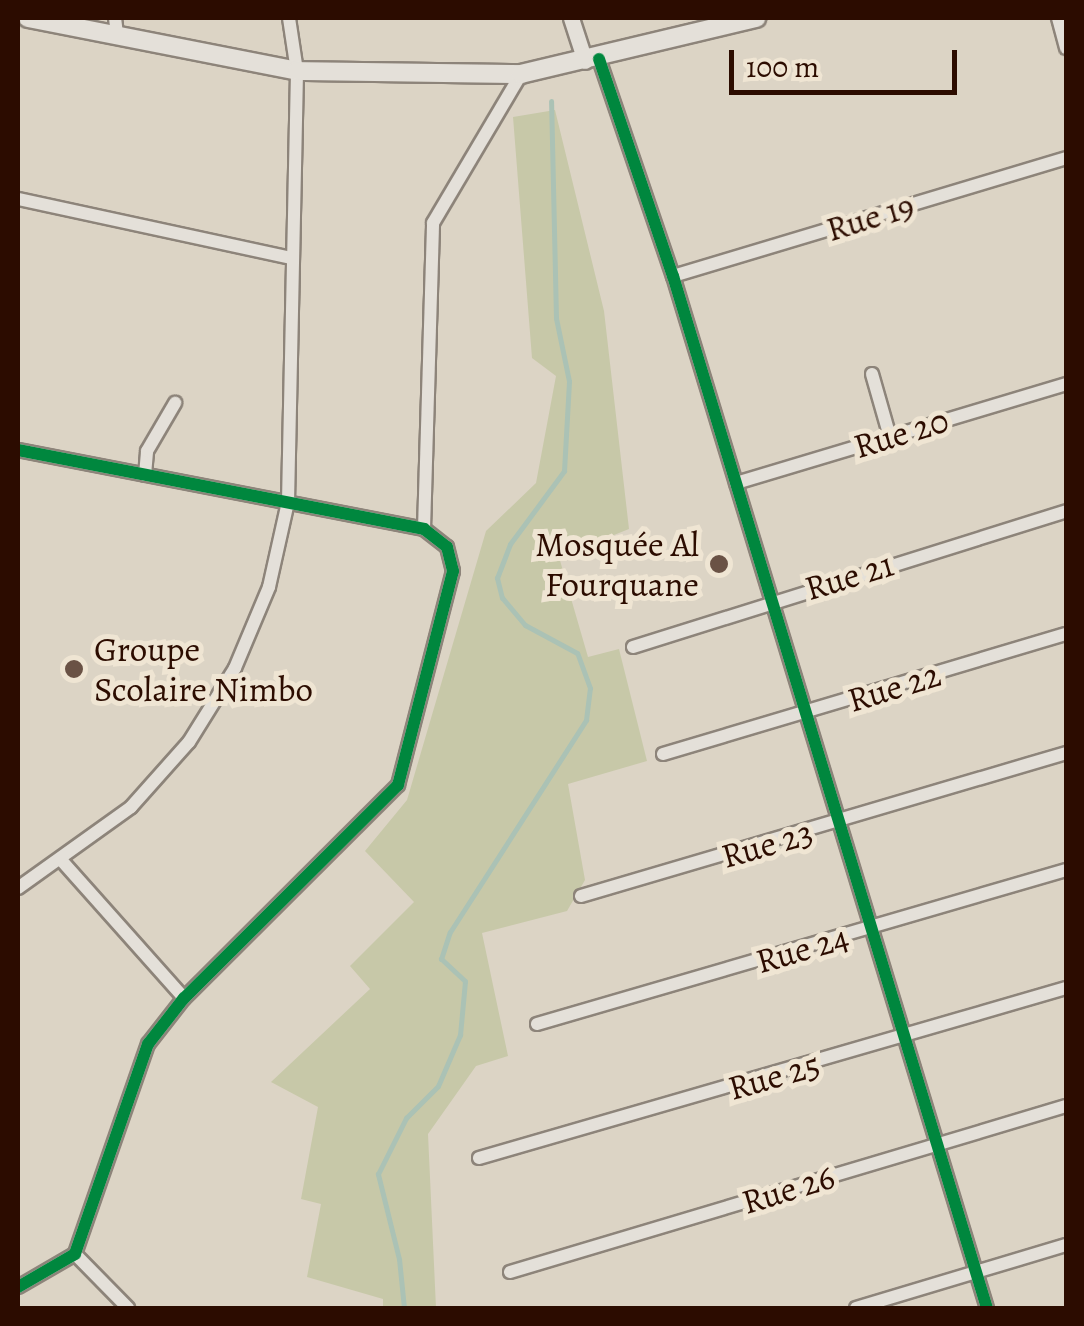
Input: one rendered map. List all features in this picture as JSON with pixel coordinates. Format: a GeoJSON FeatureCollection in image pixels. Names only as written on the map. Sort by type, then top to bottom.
{"type":"FeatureCollection","features":[{"type":"Feature","properties":{"kind":"main road"},"geometry":{"type":"LineString","coordinates":[[28,18],[116,26],[297,71],[521,74],[756,18]]}},
{"type":"Feature","properties":{"kind":"street"},"geometry":{"type":"LineString","coordinates":[[18,888],[62,861],[130,807],[189,742],[236,668],[269,588],[288,502],[297,71],[289,18]]}},
{"type":"Feature","properties":{"kind":"street"},"geometry":{"type":"LineString","coordinates":[[570,18],[592,60],[673,276],[902,1040],[987,1308]]}},
{"type":"Feature","properties":{"kind":"street"},"geometry":{"type":"LineString","coordinates":[[1058,18],[1066,48]]}},
{"type":"Feature","properties":{"kind":"street"},"geometry":{"type":"LineString","coordinates":[[424,529],[433,223],[521,74]]}},
{"type":"Feature","properties":{"kind":"street","name":"Rue 19"},"geometry":{"type":"LineString","coordinates":[[673,276],[1066,158]]}},
{"type":"Feature","properties":{"kind":"street"},"geometry":{"type":"LineString","coordinates":[[18,199],[292,258]]}},
{"type":"Feature","properties":{"kind":"street"},"geometry":{"type":"LineString","coordinates":[[872,374],[890,437]]}},
{"type":"Feature","properties":{"kind":"street","name":"Rue 20"},"geometry":{"type":"LineString","coordinates":[[736,483],[1066,384]]}},
{"type":"Feature","properties":{"kind":"street"},"geometry":{"type":"LineString","coordinates":[[145,475],[147,450],[176,402]]}},
{"type":"Feature","properties":{"kind":"street"},"geometry":{"type":"LineString","coordinates":[[18,450],[424,529],[446,547],[453,571],[398,785],[184,998],[148,1044],[76,1254],[18,1287]]}},
{"type":"Feature","properties":{"kind":"street","name":"Rue 21"},"geometry":{"type":"LineString","coordinates":[[634,648],[771,599],[1066,511]]}},
{"type":"Feature","properties":{"kind":"street","name":"Rue 22"},"geometry":{"type":"LineString","coordinates":[[663,754],[1066,634]]}},
{"type":"Feature","properties":{"kind":"street","name":"Rue 23"},"geometry":{"type":"LineString","coordinates":[[582,896],[840,823],[1066,753]]}},
{"type":"Feature","properties":{"kind":"street"},"geometry":{"type":"LineString","coordinates":[[62,861],[184,998]]}},
{"type":"Feature","properties":{"kind":"street","name":"Rue 24"},"geometry":{"type":"LineString","coordinates":[[537,1024],[1066,870]]}},
{"type":"Feature","properties":{"kind":"street","name":"Rue 25"},"geometry":{"type":"LineString","coordinates":[[480,1158],[902,1040],[1066,988]]}},
{"type":"Feature","properties":{"kind":"street","name":"Rue 26"},"geometry":{"type":"LineString","coordinates":[[510,1272],[1066,1106]]}},
{"type":"Feature","properties":{"kind":"street"},"geometry":{"type":"LineString","coordinates":[[856,1308],[1066,1245]]}},
{"type":"Feature","properties":{"kind":"street"},"geometry":{"type":"LineString","coordinates":[[76,1254],[128,1308]]}},
{"type":"Feature","properties":{"kind":"green space"},"geometry":{"type":"Polygon","coordinates":[[[555,110],[604,311],[629,529],[559,557],[588,657],[619,649],[647,761],[568,784],[585,880],[567,911],[482,933],[508,1056],[476,1066],[428,1134],[436,1308],[383,1308],[383,1299],[307,1277],[321,1204],[301,1199],[318,1107],[271,1082],[370,989],[350,966],[414,902],[365,851],[407,800],[486,531],[536,483],[556,376],[532,358],[513,117],[555,110]]]}},
{"type":"Feature","properties":{"kind":"waterway"},"geometry":{"type":"LineString","coordinates":[[404,1308],[399,1259],[378,1174],[406,1118],[438,1086],[460,1035],[465,981],[441,959],[450,932],[586,720],[590,688],[577,653],[525,625],[502,598],[497,578],[510,544],[564,471],[569,381],[556,318],[551,101]]}},
{"type":"Feature","properties":{"kind":"cycle path"},"geometry":{"type":"LineString","coordinates":[[599,59],[673,276],[987,1308]]}},
{"type":"Feature","properties":{"kind":"cycle path"},"geometry":{"type":"LineString","coordinates":[[18,450],[424,529],[447,547],[453,571],[398,785],[184,998],[148,1044],[75,1254],[18,1287]]}},
{"type":"Feature","properties":{"kind":"place","name":"Mosquée Al Fourquane"},"geometry":{"type":"Point","coordinates":[719,564]}},
{"type":"Feature","properties":{"kind":"place","name":"Groupe Scolaire Nimbo"},"geometry":{"type":"Point","coordinates":[74,669]}}]}
